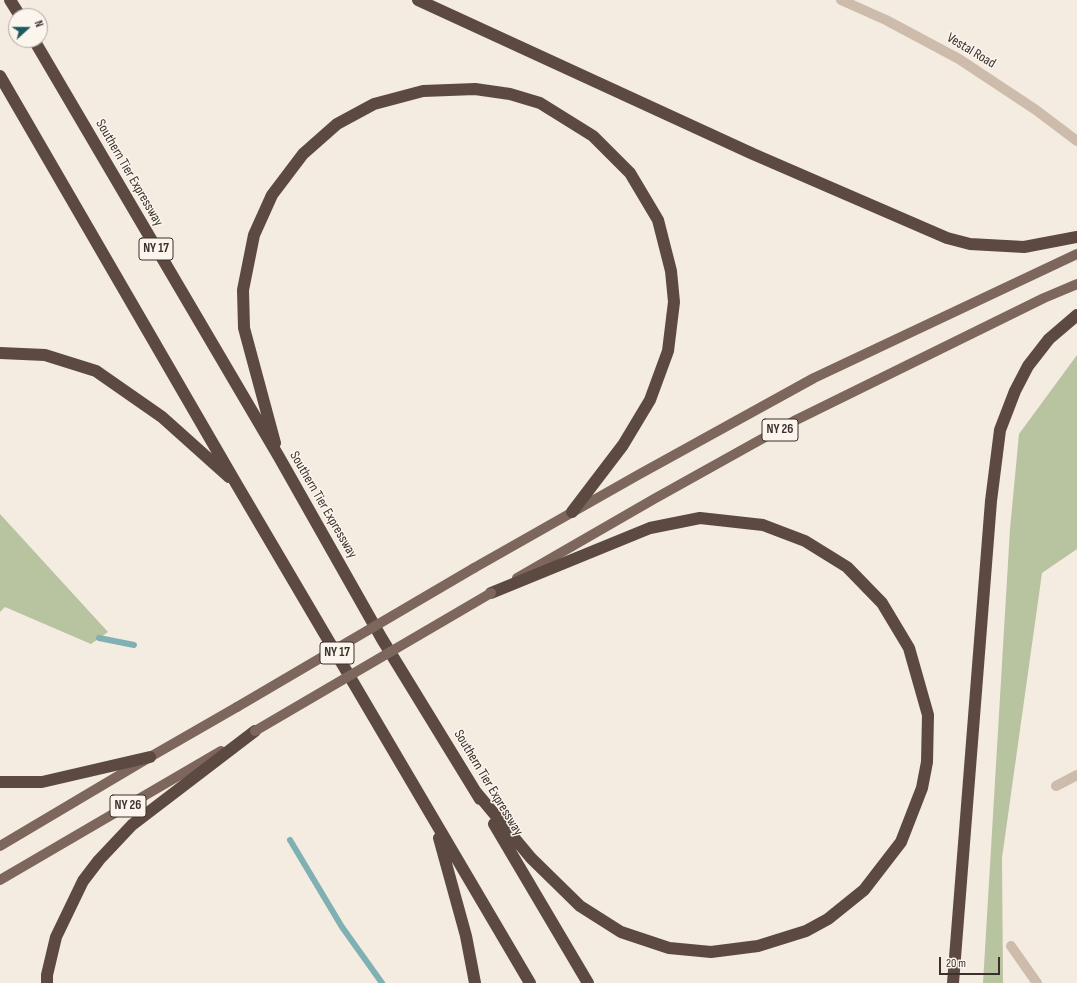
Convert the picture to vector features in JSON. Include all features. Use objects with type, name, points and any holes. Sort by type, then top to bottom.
[{"type":"highway","points":[[418,0],[753,154],[947,238],[970,244],[1024,247],[1077,237]]},
{"type":"highway","name":"Southern Tier Expressway","points":[[39,48],[279,457],[382,639],[476,792],[588,983]]},
{"type":"highway","name":"NY 17","points":[[0,76],[237,485],[530,983]]},
{"type":"highway","points":[[279,457],[244,328],[244,290],[254,235],[272,195],[303,154],[337,124],[374,104],[423,91],[475,89],[510,94],[540,103],[593,136],[630,173],[658,220],[671,271],[674,302],[668,351],[650,400],[623,445],[572,512]]},
{"type":"highway","points":[[953,983],[991,508],[1000,430],[1015,391],[1028,366],[1049,339],[1077,315]]},
{"type":"highway","points":[[0,353],[44,355],[96,372],[162,417],[237,485]]},
{"type":"highway","points":[[476,792],[531,858],[580,906],[621,932],[669,948],[711,952],[758,946],[806,931],[828,919],[864,890],[901,842],[922,788],[927,762],[928,715],[909,648],[882,603],[847,567],[805,541],[763,525],[700,518],[650,528],[491,592]]},
{"type":"highway","points":[[47,983],[47,975],[56,938],[83,881],[99,860],[132,825],[255,731]]},
{"type":"highway","points":[[0,782],[42,782],[150,757]]},
{"type":"highway","points":[[435,821],[466,936],[475,983]]},
{"type":"main road","name":"NY 26","points":[[0,846],[474,568],[814,378],[1077,254]]},
{"type":"main road","name":"NY 26","points":[[0,880],[491,592],[794,421],[1044,298],[1077,284]]},
{"type":"street","name":"Vestal Road","points":[[841,0],[886,20],[959,59],[1018,97],[1077,141]]},
{"type":"street","points":[[1056,786],[1077,775]]},
{"type":"street","points":[[1010,946],[1037,983]]},
{"type":"green space","points":[[1077,355],[1077,549],[1042,573],[1002,858],[1003,983],[983,983],[1010,529],[1019,434]]},
{"type":"green space","points":[[0,514],[108,632],[91,644],[5,607],[0,612]]},
{"type":"waterway","points":[[99,638],[134,645]]},
{"type":"waterway","points":[[290,840],[342,927],[382,983]]}]
